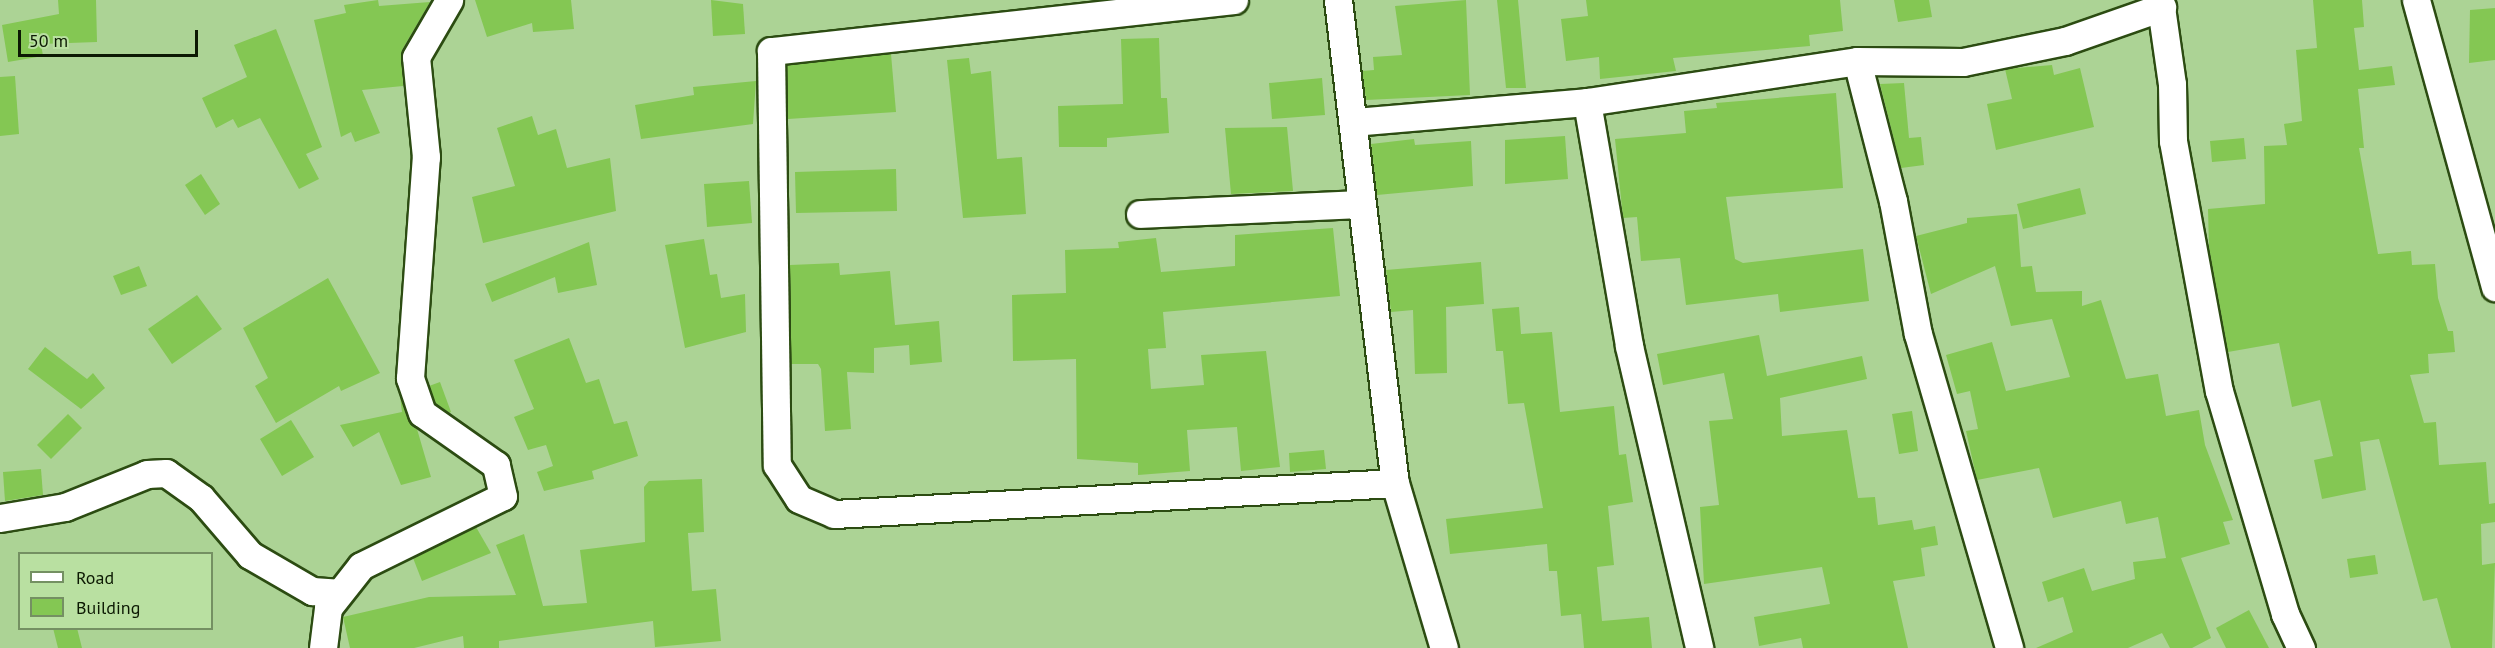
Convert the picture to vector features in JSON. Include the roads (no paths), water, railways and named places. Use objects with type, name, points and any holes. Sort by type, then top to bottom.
[{"type":"street","points":[[323,648],[325,600],[380,554],[503,496],[496,465],[422,413],[410,378],[426,157],[416,57],[449,0]]},
{"type":"street","points":[[1234,0],[771,51],[777,465],[799,500],[834,514],[1395,483]]},
{"type":"street","points":[[1338,0],[1354,122],[1358,204],[1395,483],[1444,648]]},
{"type":"street","points":[[2416,0],[2495,287]]},
{"type":"street","points":[[1354,122],[1587,102],[1857,61],[1963,62],[2065,41],[2161,3],[2178,176],[2219,391],[2285,614],[2301,648]]},
{"type":"street","points":[[1857,61],[1893,201],[1917,334],[2009,648]]},
{"type":"street","points":[[1587,102],[1629,346],[1699,648]]},
{"type":"street","points":[[1140,214],[1358,204]]},
{"type":"street","points":[[0,518],[65,507],[147,474],[166,473],[201,498],[250,555],[325,600]]}]
